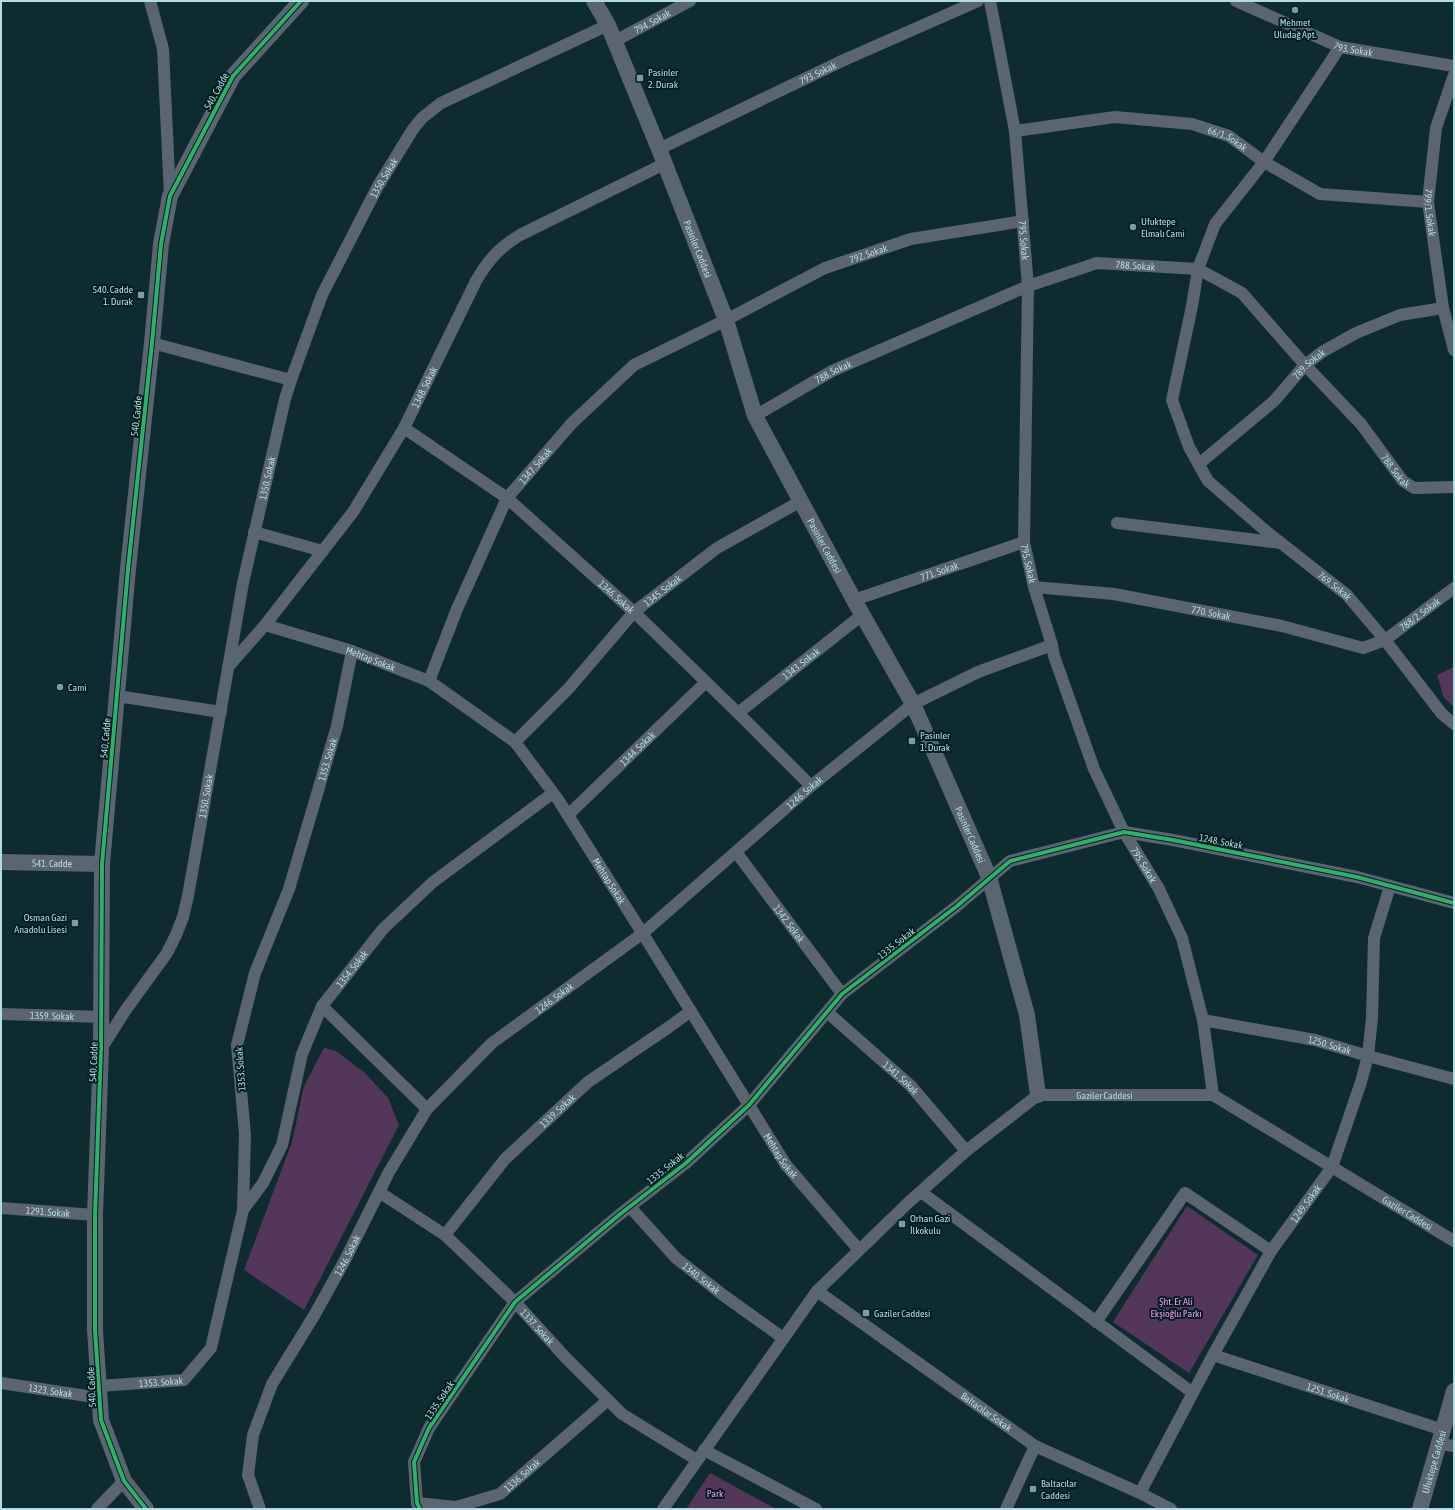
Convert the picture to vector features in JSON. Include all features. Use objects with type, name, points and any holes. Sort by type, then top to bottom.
[{"type":"street","points":[[150,1],[163,49],[170,196]]},
{"type":"street","name":"540. Cadde","points":[[146,1509],[124,1481],[101,1420],[96,1330],[95,1215],[102,1017],[102,864],[128,569],[161,244],[170,196],[233,76],[301,1]]},
{"type":"street","name":"Pasinler Caddesi","points":[[594,1],[608,25],[615,41],[726,320],[755,416],[854,600],[913,704],[989,877],[1027,1015],[1038,1095]]},
{"type":"street","name":"794. Sokak","points":[[615,41],[690,1]]},
{"type":"street","name":"793. Sokak","points":[[661,156],[844,60],[978,1]]},
{"type":"street","name":"795. Sokak","points":[[990,1],[1015,131],[1028,286],[1024,542],[1034,587],[1054,656],[1094,769],[1124,832],[1159,889],[1182,938],[1203,1020],[1213,1095]]},
{"type":"street","name":"793. Sokak","points":[[1236,1],[1340,47],[1454,66]]},
{"type":"street","name":"1350. Sokak","points":[[101,1050],[125,1011],[167,953],[180,923],[188,896],[221,712],[242,583],[285,399],[322,295],[378,186],[413,129],[422,118],[441,103],[608,25]]},
{"type":"street","name":"769. Sokak","points":[[1340,47],[1264,162],[1215,224],[1198,268],[1192,306],[1172,400],[1189,447],[1208,481],[1347,595],[1385,640],[1442,714],[1454,724]]},
{"type":"street","name":"799/1. Sokak","points":[[1454,75],[1436,128],[1428,202],[1443,308],[1454,350]]},
{"type":"street","name":"66/1. Sokak","points":[[1015,131],[1115,117],[1192,124],[1229,136],[1264,162],[1320,194],[1428,202]]},
{"type":"street","name":"1348. Sokak","points":[[227,668],[265,625],[353,512],[404,428],[476,281],[486,264],[497,251],[520,235],[661,156]]},
{"type":"street","name":"792. Sokak","points":[[726,320],[825,268],[911,239],[1023,221]]},
{"type":"street","name":"788. Sokak","points":[[755,416],[832,371],[1028,286],[1097,263],[1198,268],[1242,293],[1305,365],[1361,424],[1403,481],[1414,488],[1454,487]]},
{"type":"street","name":"789. Sokak","points":[[1199,464],[1274,402],[1305,365],[1322,352],[1356,333],[1400,316],[1443,308]]},
{"type":"street","name":"1347. Sokak","points":[[429,682],[457,609],[507,498],[572,424],[634,365],[726,320]]},
{"type":"street","points":[[152,343],[291,380]]},
{"type":"street","name":"1346. Sokak","points":[[404,428],[507,498],[634,612],[812,786]]},
{"type":"street","name":"1345. Sokak","points":[[515,742],[569,688],[634,612],[717,548],[801,501]]},
{"type":"street","points":[[1117,523],[1281,542]]},
{"type":"street","points":[[254,532],[324,551]]},
{"type":"street","name":"771. Sokak","points":[[854,600],[1024,542]]},
{"type":"street","name":"770. Sokak","points":[[1034,587],[1122,596],[1282,626],[1363,648],[1385,640]]},
{"type":"street","name":"788/2. Sokak","points":[[1385,640],[1454,588]]},
{"type":"street","name":"1343. Sokak","points":[[738,713],[862,614]]},
{"type":"street","name":"Mehtap Sokak","points":[[265,625],[352,651],[429,682],[515,742],[568,815],[643,933],[786,1165],[859,1250]]},
{"type":"street","name":"1246. Sokak","points":[[260,1509],[248,1475],[253,1435],[272,1384],[315,1314],[345,1260],[379,1192],[427,1109],[492,1043],[643,933],[812,786],[913,704],[978,672],[1052,645]]},
{"type":"street","name":"1353. Sokak","points":[[99,1392],[184,1380],[211,1348],[243,1210],[245,1135],[237,1045],[255,973],[289,889],[336,726],[352,651]]},
{"type":"street","name":"1344. Sokak","points":[[568,815],[706,682]]},
{"type":"street","points":[[117,696],[221,712]]},
{"type":"street","name":"1354. Sokak","points":[[243,1210],[264,1183],[282,1145],[302,1054],[322,1006],[383,929],[433,882],[553,793]]},
{"type":"street","name":"1248. Sokak","points":[[989,877],[1010,861],[1124,832],[1173,840],[1357,877],[1454,903]]},
{"type":"street","name":"1342. Sokak","points":[[736,852],[842,994]]},
{"type":"street","name":"541. Cadde","points":[[1,862],[102,864]]},
{"type":"street","name":"1335. Sokak","points":[[418,1506],[414,1462],[430,1428],[515,1302],[686,1163],[749,1105],[842,994],[957,906],[989,877]]},
{"type":"street","name":"1249. Sokak","points":[[1140,1493],[1213,1355],[1271,1251],[1332,1167],[1361,1082],[1368,1056],[1372,1018],[1374,938],[1390,886]]},
{"type":"street","points":[[322,1006],[427,1109]]},
{"type":"street","name":"1339. Sokak","points":[[445,1235],[505,1159],[588,1082],[691,1011]]},
{"type":"street","name":"1341. Sokak","points":[[827,1012],[911,1086],[966,1151]]},
{"type":"street","name":"1359. Sokak","points":[[1,1014],[102,1017]]},
{"type":"street","name":"1250. Sokak","points":[[1203,1020],[1315,1040],[1454,1079]]},
{"type":"street","points":[[663,1509],[817,1291],[909,1202],[966,1151],[1038,1095]]},
{"type":"street","name":"Gaziler Caddesi","points":[[1038,1095],[1213,1095],[1454,1241]]},
{"type":"street","name":"1337. Sokak","points":[[379,1192],[445,1235],[515,1302],[566,1358],[622,1414],[700,1455],[816,1509]]},
{"type":"street","points":[[921,1192],[1193,1393]]},
{"type":"street","points":[[1096,1322],[1185,1193],[1271,1251]]},
{"type":"street","name":"1340. Sokak","points":[[630,1207],[676,1258],[723,1295],[783,1338]]},
{"type":"street","name":"1291. Sokak","points":[[1,1208],[95,1215]]},
{"type":"street","name":"Baltacılar Sokak","points":[[817,1291],[1035,1446],[1140,1493],[1171,1509]]},
{"type":"street","name":"1251. Sokak","points":[[1213,1355],[1445,1440]]},
{"type":"street","name":"1323. Sokak","points":[[1,1383],[99,1392]]},
{"type":"street","name":"Ufuktepe Caddesi","points":[[1420,1509],[1445,1440],[1454,1391]]},
{"type":"street","name":"1336. Sokak","points":[[418,1506],[456,1507],[500,1494],[608,1400]]},
{"type":"street","points":[[1006,1509],[1035,1446]]},
{"type":"street","points":[[97,1509],[124,1481]]},
{"type":"green space","points":[[1454,667],[1454,707],[1444,698],[1437,675]]},
{"type":"green space","points":[[324,1048],[336,1051],[365,1073],[388,1098],[399,1125],[304,1310],[244,1270],[292,1142],[304,1086]]},
{"type":"green space","name":"Şht. Er Ali Ekşioğlu Parkı","points":[[1187,1206],[1258,1255],[1189,1373],[1113,1322]]},
{"type":"green space","name":"Park","points":[[710,1473],[776,1509],[686,1509]]},
{"type":"cycle path","points":[[146,1509],[124,1481],[101,1420],[95,1330],[95,1215],[101,1049],[102,864],[128,569],[161,244],[170,196],[233,76],[301,1]]},
{"type":"cycle path","points":[[420,1509],[417,1503],[414,1462],[429,1428],[515,1302],[619,1215],[686,1163],[749,1105],[842,994],[957,906],[1010,861],[1124,832],[1173,840],[1357,877],[1454,903]]},
{"type":"place","name":"Mehmet Uludağ Apt.","points":[[1295,10]]},
{"type":"place","name":"Pasinler 2. Durak","points":[[640,78]]},
{"type":"place","name":"Ufuktepe Elmalı Cami","points":[[1133,227]]},
{"type":"place","name":"540. Cadde 1. Durak","points":[[141,295]]},
{"type":"place","name":"Cami","points":[[60,687]]},
{"type":"place","name":"Pasinler 1. Durak","points":[[912,741]]},
{"type":"place","name":"Osman Gazi Anadolu Lisesi","points":[[75,923]]},
{"type":"place","name":"Orhan Gazi İlkokulu","points":[[902,1224]]},
{"type":"place","name":"Gaziler Caddesi","points":[[866,1313]]},
{"type":"place","name":"Baltacılar Caddesi","points":[[1033,1489]]}]
